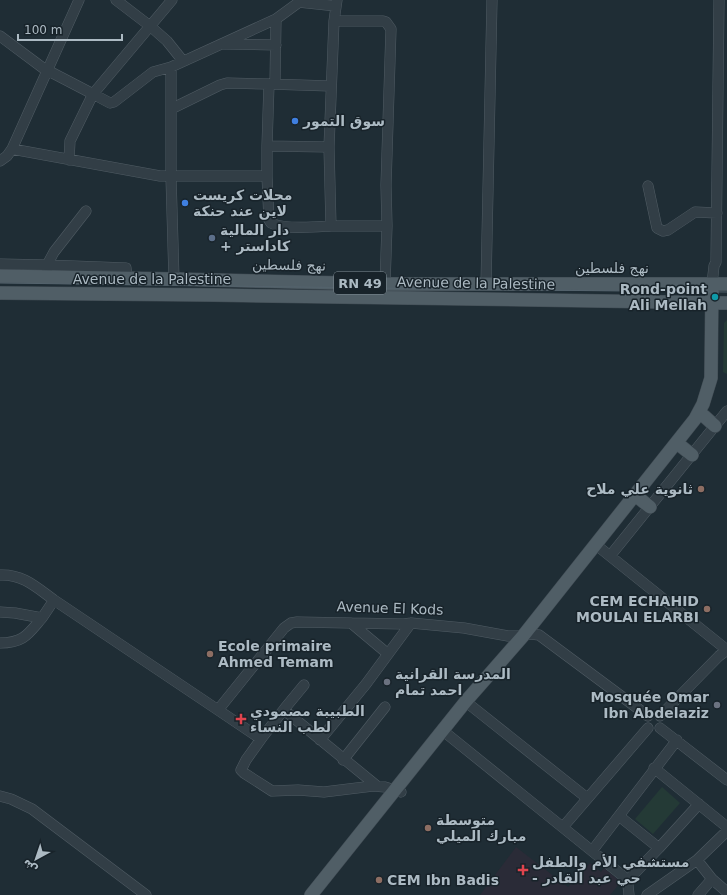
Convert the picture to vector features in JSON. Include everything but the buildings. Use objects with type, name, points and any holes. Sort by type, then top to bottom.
[{"type":"main road","name":"نهج فلسطين","points":[[0,276],[47,271],[127,278],[386,284],[720,284]]},
{"type":"main road","points":[[320,895],[466,701],[605,552],[687,451],[712,398],[717,379],[720,284]]},
{"type":"main road","name":"Avenue de la Palestine","points":[[0,293],[221,295],[720,304]]},
{"type":"main road","points":[[444,732],[470,705],[527,635],[688,430],[699,412],[709,387],[720,304]]},
{"type":"main road","points":[[704,416],[715,426]]},
{"type":"main road","points":[[311,895],[398,791]]},
{"type":"street","points":[[0,161],[7,156],[12,149],[79,0]]},
{"type":"street","points":[[116,0],[167,41],[183,61]]},
{"type":"street","points":[[69,160],[70,141],[93,94],[172,0]]},
{"type":"street","points":[[486,285],[492,0]]},
{"type":"street","points":[[719,0],[723,80],[716,262],[719,267],[720,284]]},
{"type":"street","points":[[0,36],[43,68],[110,103],[114,102],[153,72],[171,67],[276,19],[300,1],[337,3],[334,21],[330,86],[329,147],[331,226]]},
{"type":"street","points":[[276,19],[276,45],[267,146],[269,220],[275,225],[296,227],[387,226]]},
{"type":"street","points":[[334,21],[383,21],[386,22],[391,29],[386,186],[386,284]]},
{"type":"street","points":[[220,44],[276,45]]},
{"type":"street","points":[[171,67],[171,177],[174,278]]},
{"type":"street","points":[[171,109],[227,83],[330,86]]},
{"type":"street","points":[[267,146],[329,147]]},
{"type":"street","points":[[12,149],[160,176],[267,176]]},
{"type":"street","points":[[648,186],[657,228],[663,231],[668,230],[695,212],[717,213]]},
{"type":"street","points":[[0,264],[47,271],[54,252],[86,211]]},
{"type":"street","points":[[687,451],[715,426],[727,411]]},
{"type":"street","points":[[605,552],[725,655],[660,716]]},
{"type":"street","points":[[0,575],[20,577],[31,583],[261,739]]},
{"type":"street","points":[[0,643],[17,642],[28,634],[42,618],[54,600]]},
{"type":"street","points":[[0,612],[42,618]]},
{"type":"street","name":"Avenue El Kods","points":[[218,710],[260,657],[288,625],[297,622],[411,623],[464,628],[508,636],[527,635]]},
{"type":"street","points":[[351,623],[388,654]]},
{"type":"street","points":[[320,740],[366,684],[411,623]]},
{"type":"street","points":[[527,635],[536,634],[542,637],[648,716]]},
{"type":"street","points":[[304,686],[261,739],[246,760],[241,770],[242,772],[268,790],[324,792],[377,786],[398,791]]},
{"type":"street","points":[[470,705],[587,798]]},
{"type":"street","points":[[343,760],[385,707]]},
{"type":"street","points":[[284,710],[343,760],[377,786]]},
{"type":"street","points":[[648,728],[646,719],[652,713],[656,713],[662,719],[660,728]]},
{"type":"street","points":[[563,827],[648,728]]},
{"type":"street","points":[[648,728],[652,730],[660,728]]},
{"type":"street","points":[[660,728],[727,780]]},
{"type":"street","points":[[444,732],[592,850],[627,880],[630,895]]},
{"type":"street","points":[[592,850],[676,740]]},
{"type":"street","points":[[654,768],[727,827]]},
{"type":"street","points":[[0,796],[11,799],[32,809],[146,895]]},
{"type":"street","points":[[627,880],[659,848],[698,804]]},
{"type":"street","points":[[618,816],[659,848]]},
{"type":"street","points":[[647,895],[697,860],[727,831]]},
{"type":"street","points":[[697,860],[712,879],[727,892]]},
{"type":"street","points":[[698,895],[712,879]]},
{"type":"shaded area","name":"مستشفي الأم والطفل - حي عبد القادر","points":[[516,847],[568,887],[590,863],[601,872],[604,868],[621,882],[610,895],[480,895]]},
{"type":"green space","points":[[727,320],[727,374],[723,372],[724,323]]},
{"type":"green space","points":[[662,787],[680,803],[653,834],[635,819]]},
{"type":"tram line","points":[[0,283],[727,292]]},
{"type":"place","name":"سوق التمور","points":[[295,121]]},
{"type":"place","name":"محلات كريست لاين عند حنكة","points":[[185,203]]},
{"type":"place","name":"دار المالية + كاداستر","points":[[212,238]]},
{"type":"place","name":"Rond-point Ali Mellah","points":[[715,297]]},
{"type":"place","name":"ثانوية علي ملاح","points":[[701,489]]},
{"type":"place","name":"CEM ECHAHID MOULAI ELARBI","points":[[707,609]]},
{"type":"place","name":"Ecole primaire Ahmed Temam","points":[[210,654]]},
{"type":"place","name":"المدرسة القرانية احمد تمام","points":[[387,682]]},
{"type":"place","name":"Mosquée Omar Ibn Abdelaziz","points":[[717,705]]},
{"type":"place","name":"الطبيبة مصمودي لطب النساء","points":[[241,719]]},
{"type":"place","name":"متوسطة مبارك الميلي","points":[[428,828]]},
{"type":"place","name":"مستشفي الأم والطفل - حي عبد القادر","points":[[523,870]]},
{"type":"place","name":"CEM Ibn Badis","points":[[379,880]]}]
